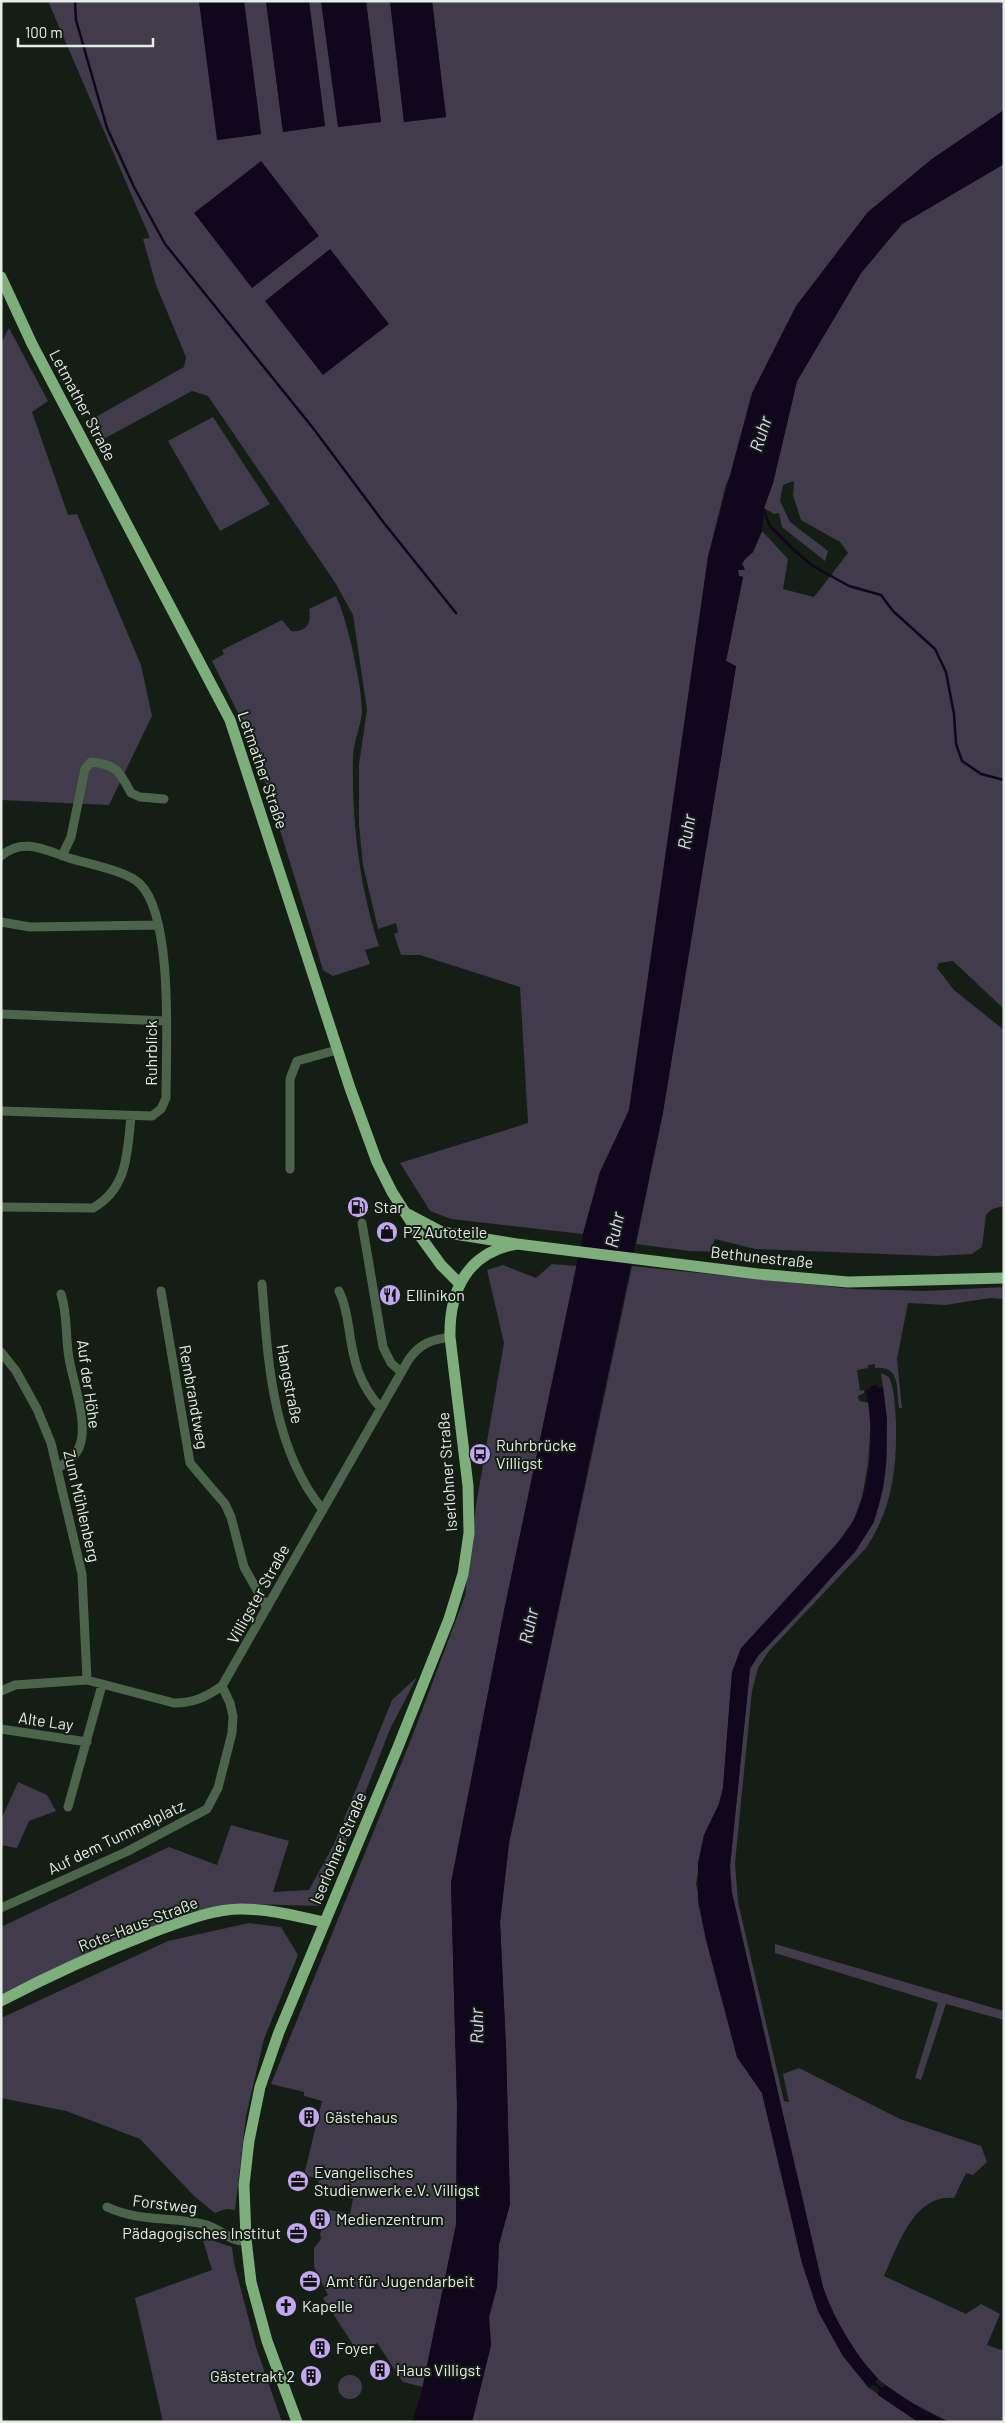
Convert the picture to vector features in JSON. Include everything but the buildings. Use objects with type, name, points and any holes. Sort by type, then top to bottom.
[{"type":"main road","name":"Letmather Straße","points":[[1,277],[32,344],[230,720],[361,1123],[377,1162],[392,1192],[430,1251],[460,1284]]},
{"type":"main road","name":"Bethunestraße","points":[[406,1214],[442,1232],[517,1244],[670,1263],[848,1282],[1004,1278]]},
{"type":"main road","name":"Bethunestraße","points":[[460,1284],[479,1260],[489,1252],[517,1244]]},
{"type":"main road","name":"Iserlohner Straße","points":[[297,2422],[267,2341],[251,2282],[246,2241],[245,2176],[249,2141],[260,2087],[279,2032],[380,1792],[449,1619],[466,1562],[469,1534],[466,1463],[450,1337],[451,1306],[460,1284]]},
{"type":"main road","name":"Rote-Haus-Straße","points":[[1,2001],[111,1948],[175,1924],[212,1913],[240,1909],[277,1911],[324,1922]]},
{"type":"street","points":[[1,856],[13,847],[28,845],[62,856],[72,837],[85,769],[91,762],[112,766],[121,774],[130,793],[140,797],[164,799]]},
{"type":"street","name":"Ruhrblick","points":[[1,1111],[130,1117],[152,1116],[161,1109],[166,1098],[166,968],[158,925],[147,894],[132,878],[62,856]]},
{"type":"street","points":[[1,922],[30,927],[158,925]]},
{"type":"street","points":[[1,1014],[166,1021]]},
{"type":"street","points":[[290,1169],[290,1079],[292,1070],[298,1061],[337,1050]]},
{"type":"street","points":[[1,1207],[93,1208],[104,1201],[122,1177],[127,1160],[130,1117]]},
{"type":"street","points":[[362,1224],[383,1347],[391,1362],[401,1372]]},
{"type":"street","name":"Hangstraße","points":[[262,1284],[267,1349],[276,1406],[299,1476],[323,1510]]},
{"type":"street","name":"Rembrandtweg","points":[[161,1291],[190,1463],[225,1504],[231,1517],[244,1566],[267,1608]]},
{"type":"street","points":[[338,1291],[345,1302],[356,1370],[364,1386],[381,1408]]},
{"type":"street","name":"Auf der Höhe","points":[[57,1469],[73,1457],[80,1445],[83,1429],[68,1356],[66,1309],[61,1294]]},
{"type":"street","name":"Villigster Straße","points":[[222,1686],[401,1372],[421,1346],[432,1340],[450,1337]]},
{"type":"street","name":"Zum Mühlenberg","points":[[1,1352],[16,1371],[37,1410],[51,1444],[82,1574],[87,1680]]},
{"type":"street","points":[[1,1691],[15,1685],[87,1680],[174,1703],[184,1703],[208,1696],[222,1686]]},
{"type":"street","name":"Alte Lay","points":[[68,1807],[102,1685]]},
{"type":"street","name":"Auf dem Tummelplatz","points":[[1,1908],[126,1852],[207,1809],[218,1788],[232,1732],[233,1716],[230,1702],[222,1686]]},
{"type":"street","name":"Alte Lay","points":[[1,1729],[87,1742]]},
{"type":"street","name":"Forstweg","points":[[107,2207],[136,2218],[194,2222],[215,2228],[235,2240],[246,2241]]},
{"type":"shaded area","points":[[48,1],[199,1],[218,140],[261,134],[244,1],[266,1],[283,132],[325,126],[309,1],[321,1],[339,127],[381,121],[366,1],[390,1],[404,122],[446,117],[432,1],[1004,1],[1004,110],[932,159],[867,213],[726,484],[708,557],[629,1111],[600,1172],[583,1234],[451,1219],[430,1211],[400,1163],[528,1123],[520,987],[420,955],[401,955],[394,934],[398,932],[396,923],[378,929],[363,865],[359,825],[359,764],[367,710],[353,615],[336,584],[208,396],[192,391],[100,441],[87,422],[184,367],[186,357],[156,285],[143,239],[150,238]]},
{"type":"shaded area","points":[[1004,164],[1004,1009],[953,961],[939,963],[937,968],[954,990],[1004,1030],[1004,1206],[992,1209],[986,1215],[982,1247],[972,1254],[936,1256],[755,1249],[715,1239],[713,1244],[723,1252],[690,1251],[636,1244],[663,1112],[736,666],[726,661],[743,577],[739,576],[738,570],[744,567],[742,564],[753,552],[762,531],[788,559],[783,589],[814,597],[848,553],[840,542],[801,520],[793,495],[794,481],[783,485],[780,501],[790,522],[828,551],[825,561],[782,527],[779,513],[774,514],[764,508],[773,483],[797,381],[861,273],[902,224]]},
{"type":"shaded area","points":[[9,328],[48,401],[32,412],[68,515],[77,514],[141,665],[152,716],[109,805],[1,800],[1,344]]},
{"type":"shaded area","points":[[213,417],[270,504],[220,531],[168,441]]},
{"type":"shaded area","points":[[336,596],[349,635],[357,669],[361,700],[362,711],[353,753],[354,806],[358,853],[366,900],[379,946],[365,950],[370,964],[333,976],[323,970],[264,778],[238,713],[212,661],[224,654],[222,650],[282,620],[291,631],[305,628],[310,618],[309,609]]},
{"type":"shaded area","points":[[552,1264],[577,1266],[504,1611],[451,1883],[457,2105],[456,2225],[423,2387],[403,2382],[377,2343],[359,2354],[323,2298],[328,2295],[314,2267],[314,2248],[321,2239],[320,2234],[330,2210],[350,2214],[353,2199],[317,2191],[319,2179],[304,2175],[322,2101],[304,2096],[304,2092],[271,2084],[412,1737],[465,1596],[476,1505],[504,1343],[487,1270],[503,1265],[536,1278]]},
{"type":"shaded area","points":[[632,1266],[853,1289],[926,1291],[1004,1287],[1004,1299],[990,1298],[946,1305],[908,1303],[897,1359],[902,1408],[899,1408],[896,1380],[889,1371],[883,1368],[875,1368],[875,1364],[868,1365],[868,1368],[857,1370],[860,1391],[864,1390],[864,1393],[858,1396],[859,1401],[869,1403],[871,1419],[868,1464],[862,1497],[854,1520],[838,1542],[742,1648],[732,1673],[723,1788],[719,1804],[704,1835],[696,1884],[737,2057],[762,2093],[802,2263],[818,2311],[843,2356],[869,2388],[918,2422],[472,2422],[491,2345],[489,2317],[497,2287],[499,2244],[510,2204],[506,2047],[500,1922],[509,1843]]},
{"type":"shaded area","points":[[881,1373],[889,1377],[891,1382],[896,1423],[894,1472],[882,1518],[866,1548],[769,1651],[758,1668],[752,1691],[735,1863],[738,1902],[784,2101],[789,2102],[783,2074],[799,2068],[900,2119],[981,2146],[987,2162],[973,2175],[966,2173],[954,2198],[940,2199],[928,2204],[918,2213],[901,2238],[884,2276],[966,2314],[981,2304],[1000,2314],[987,2345],[1004,2351],[1004,2422],[949,2422],[903,2398],[878,2379],[860,2359],[832,2312],[823,2288],[801,2196],[730,1884],[730,1866],[750,1669],[758,1656],[808,1604],[844,1562],[874,1520],[884,1484],[887,1447]]},
{"type":"shaded area","points":[[417,1677],[390,1729],[321,1906],[239,1904],[189,1912],[79,1958],[1,1995],[1,1927],[169,1847],[217,1865],[231,1825],[289,1841],[273,1892],[309,1890],[334,1844],[392,1700]]},
{"type":"shaded area","points":[[18,1782],[47,1795],[56,1811],[29,1821],[17,1848],[1,1845],[1,1820]]},
{"type":"shaded area","points":[[249,1923],[281,1927],[298,1955],[264,2039],[246,2116],[235,2210],[226,2209],[215,2213],[194,2196],[140,2139],[66,2111],[1,2098],[1,2018],[168,1941]]},
{"type":"shaded area","points":[[775,1944],[1004,2011],[1004,2020],[946,2004],[921,2080],[915,2078],[938,2003],[775,1953]]},
{"type":"shaded area","points":[[202,2237],[232,2247],[234,2263],[256,2347],[282,2422],[163,2422],[135,2298],[212,2270]]},
{"type":"shaded area","points":[[350,2375],[358,2379],[362,2387],[358,2395],[350,2399],[342,2395],[338,2387],[342,2379]]},
{"type":"water","points":[[199,1],[244,1],[261,134],[217,140]]},
{"type":"water","points":[[266,1],[309,1],[325,126],[283,132]]},
{"type":"water","points":[[321,1],[366,1],[381,122],[338,127]]},
{"type":"water","points":[[390,1],[432,1],[446,117],[404,122]]},
{"type":"water","name":"Ruhr","points":[[1004,110],[1004,164],[902,224],[861,273],[797,381],[773,483],[764,508],[762,531],[753,552],[742,564],[745,570],[738,570],[739,576],[743,577],[726,661],[736,666],[663,1112],[509,1843],[500,1922],[506,2047],[510,2204],[499,2244],[497,2287],[489,2317],[491,2345],[472,2422],[412,2422],[421,2394],[456,2225],[457,2105],[451,1883],[504,1611],[583,1234],[600,1172],[629,1110],[708,557],[752,393],[796,306],[867,213],[932,159]]},
{"type":"water","points":[[261,161],[319,236],[252,288],[194,213]]},
{"type":"water","points":[[330,249],[389,324],[323,375],[265,301]]},
{"type":"water","points":[[877,1385],[878,1388],[883,1387],[887,1419],[883,1488],[874,1522],[855,1552],[758,1656],[750,1668],[730,1866],[732,1893],[823,2287],[846,2336],[878,2379],[869,2388],[843,2356],[818,2311],[802,2263],[762,2093],[737,2057],[706,1940],[698,1901],[698,1863],[704,1835],[719,1804],[723,1788],[732,1672],[741,1648],[834,1548],[853,1521],[865,1490],[870,1457],[870,1422],[866,1390],[870,1389],[870,1386]]},
{"type":"water","points":[[885,2385],[923,2410],[949,2422],[918,2422],[878,2395],[879,2390]]},
{"type":"waterway","points":[[75,1],[76,20],[107,128],[134,187],[165,244],[313,428],[384,523],[456,613]]},
{"type":"waterway","points":[[762,507],[770,526],[813,566],[849,586],[881,595],[893,611],[935,649],[946,672],[954,714],[956,744],[962,761],[981,774],[1004,780]]},
{"type":"waterway","points":[[873,2382],[882,2390]]},
{"type":"place","name":"Star","points":[[358,1207]]},
{"type":"place","name":"PZ Autoteile","points":[[387,1232]]},
{"type":"place","name":"Ellinikon","points":[[390,1295]]},
{"type":"place","name":"Ruhrbrücke Villigst","points":[[480,1454]]},
{"type":"place","name":"Gästehaus","points":[[309,2117]]},
{"type":"place","name":"Evangelisches Studienwerk e.V. Villigst","points":[[298,2181]]},
{"type":"place","name":"Medienzentrum","points":[[320,2219]]},
{"type":"place","name":"Pädagogisches Institut","points":[[297,2233]]},
{"type":"place","name":"Amt für Jugendarbeit","points":[[310,2281]]},
{"type":"place","name":"Kapelle","points":[[286,2306]]},
{"type":"place","name":"Foyer","points":[[320,2348]]},
{"type":"place","name":"Haus Villigst","points":[[380,2370]]},
{"type":"place","name":"Gästetrakt 2","points":[[311,2376]]}]
